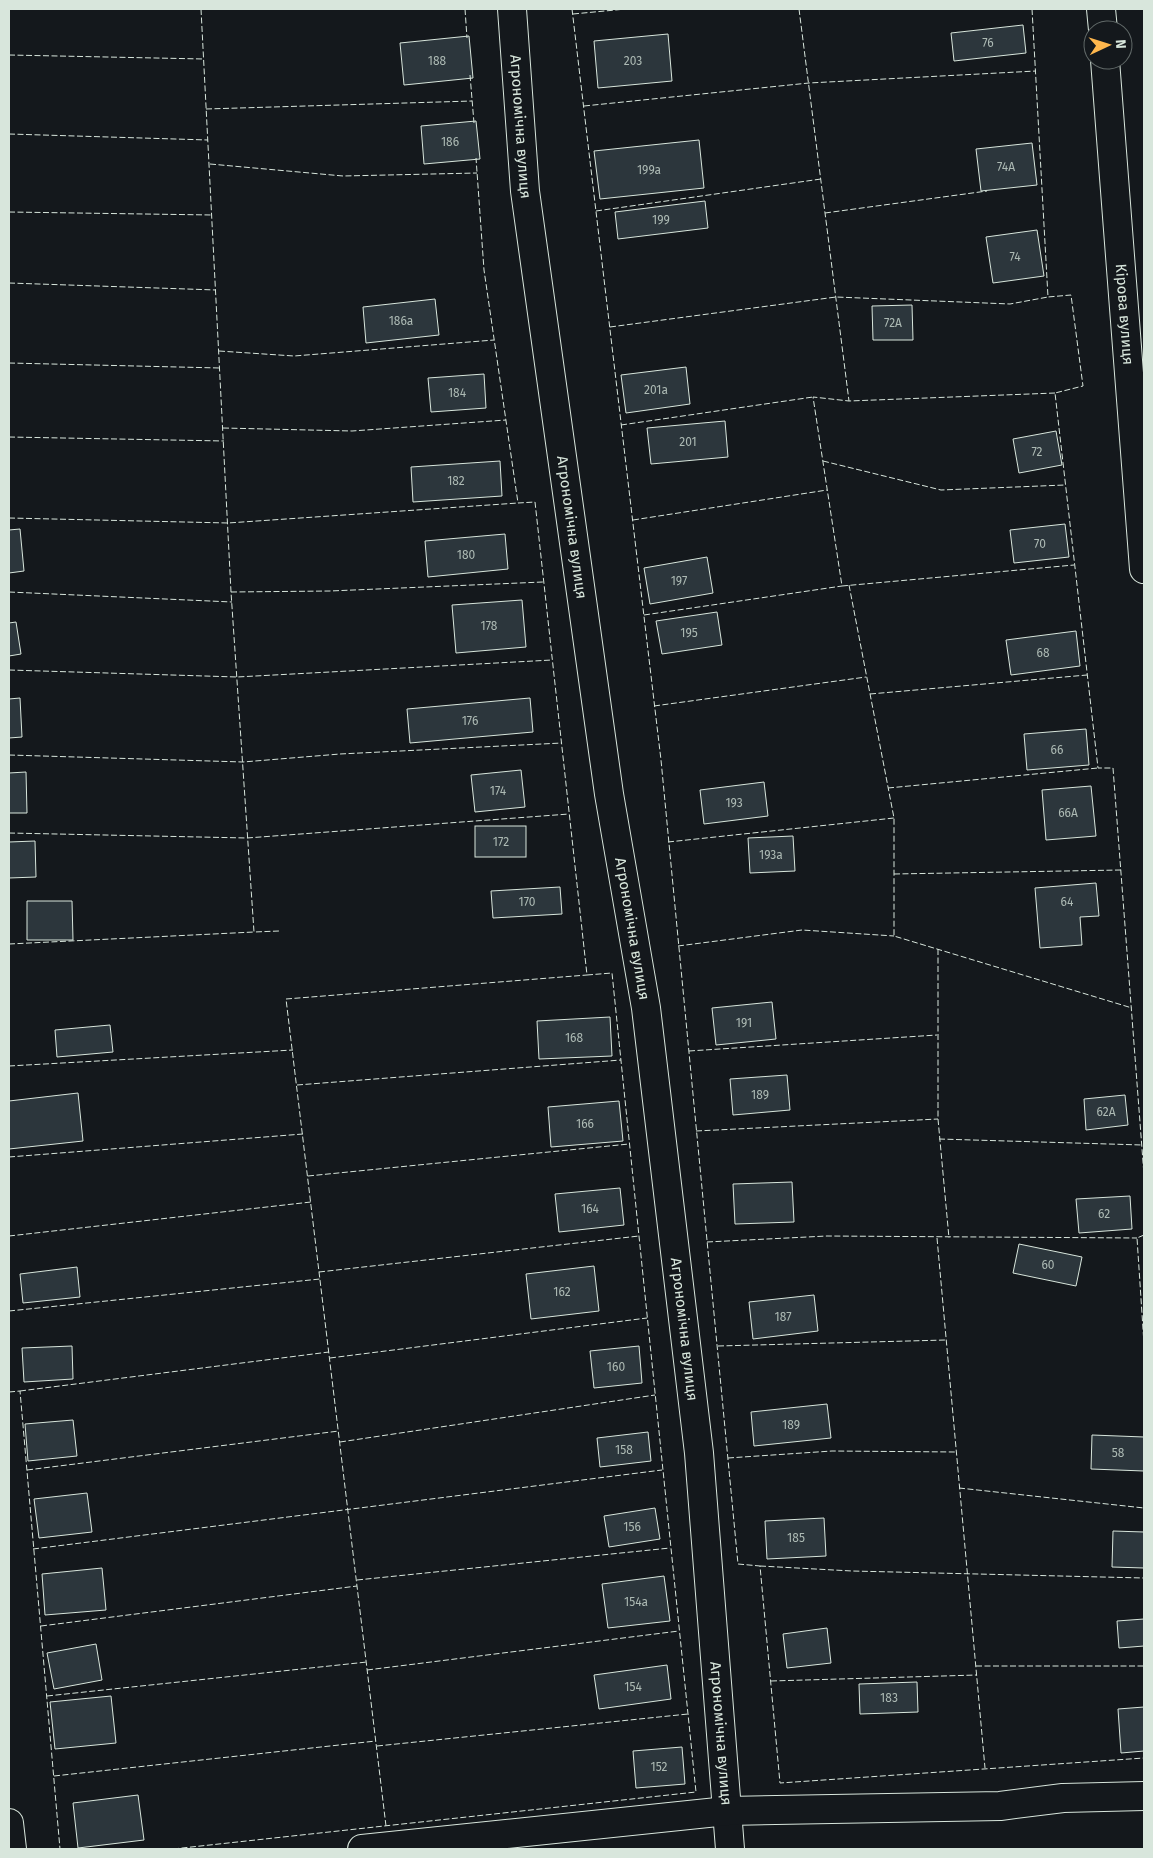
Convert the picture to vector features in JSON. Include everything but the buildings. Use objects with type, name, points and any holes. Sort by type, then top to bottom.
[{"type":"street","name":"Агрономічна вулиця","points":[[512,9],[525,191],[609,794],[646,1008],[699,1454],[730,1849]]},
{"type":"street","name":"Кірова вулиця","points":[[1106,70],[1144,569]]},
{"type":"street","points":[[362,1849],[727,1811],[1000,1806],[1062,1798],[1144,1796]]},
{"type":"street","points":[[9,1823],[12,1849]]},
{"type":"fence","points":[[201,9],[231,592],[254,932],[279,931]]},
{"type":"fence","points":[[465,9],[467,38]]},
{"type":"fence","points":[[572,9],[661,760],[738,1564],[760,1566],[780,1783],[1144,1758]]},
{"type":"fence","points":[[573,14],[626,9]]},
{"type":"fence","points":[[799,9],[849,401]]},
{"type":"fence","points":[[1032,9],[1048,297],[1071,295],[1083,386],[1055,393],[1098,768],[1113,768],[1144,1175]]},
{"type":"fence","points":[[9,55],[204,59]]},
{"type":"fence","points":[[584,106],[809,83],[1036,71]]},
{"type":"fence","points":[[470,75],[474,123]]},
{"type":"fence","points":[[206,109],[472,101]]},
{"type":"fence","points":[[9,134],[208,140]]},
{"type":"fence","points":[[173,1849],[696,1792],[612,973],[587,975],[535,502],[518,503],[484,270],[476,158]]},
{"type":"fence","points":[[210,164],[343,176],[477,173]]},
{"type":"fence","points":[[596,211],[821,179]]},
{"type":"fence","points":[[825,213],[987,191]]},
{"type":"fence","points":[[9,212],[212,215]]},
{"type":"fence","points":[[9,283],[216,290]]},
{"type":"fence","points":[[610,327],[836,297],[1010,304],[1048,297]]},
{"type":"fence","points":[[219,351],[294,356],[494,340]]},
{"type":"fence","points":[[9,363],[220,368]]},
{"type":"fence","points":[[1055,393],[849,401],[813,397],[842,586],[1074,565]]},
{"type":"fence","points":[[621,425],[813,397]]},
{"type":"fence","points":[[223,428],[352,431],[506,420]]},
{"type":"fence","points":[[9,437],[224,441]]},
{"type":"fence","points":[[823,461],[941,490],[1065,485]]},
{"type":"fence","points":[[633,520],[827,490]]},
{"type":"fence","points":[[9,518],[228,523],[518,503]]},
{"type":"fence","points":[[231,592],[330,591],[543,582]]},
{"type":"fence","points":[[849,585],[894,818],[894,936],[1132,1008]]},
{"type":"fence","points":[[644,615],[842,586]]},
{"type":"fence","points":[[9,592],[232,602]]},
{"type":"fence","points":[[9,670],[237,677],[552,660]]},
{"type":"fence","points":[[870,694],[1087,675]]},
{"type":"fence","points":[[654,706],[866,677]]},
{"type":"fence","points":[[9,755],[243,762],[340,754],[562,743]]},
{"type":"fence","points":[[888,788],[1098,768]]},
{"type":"fence","points":[[9,833],[247,838],[569,814]]},
{"type":"fence","points":[[668,842],[894,818]]},
{"type":"fence","points":[[894,874],[1121,870]]},
{"type":"fence","points":[[678,946],[802,930],[894,936]]},
{"type":"fence","points":[[9,944],[254,932]]},
{"type":"fence","points":[[938,949],[938,1119],[949,1238]]},
{"type":"fence","points":[[386,1826],[286,999],[587,975]]},
{"type":"fence","points":[[689,1051],[937,1035]]},
{"type":"fence","points":[[9,1066],[293,1050]]},
{"type":"fence","points":[[297,1085],[621,1060]]},
{"type":"fence","points":[[696,1131],[938,1119]]},
{"type":"fence","points":[[9,1157],[303,1134]]},
{"type":"fence","points":[[939,1139],[1142,1145]]},
{"type":"fence","points":[[308,1176],[629,1144]]},
{"type":"fence","points":[[9,1236],[311,1202]]},
{"type":"fence","points":[[1144,1235],[1137,1238],[1144,1344]]},
{"type":"fence","points":[[319,1272],[639,1236]]},
{"type":"fence","points":[[707,1242],[827,1236],[1137,1238]]},
{"type":"fence","points":[[937,1238],[985,1768]]},
{"type":"fence","points":[[9,1311],[320,1279]]},
{"type":"fence","points":[[330,1358],[647,1318]]},
{"type":"fence","points":[[718,1346],[946,1340]]},
{"type":"fence","points":[[20,1391],[329,1352]]},
{"type":"fence","points":[[9,1392],[20,1391],[60,1849]]},
{"type":"fence","points":[[340,1442],[655,1395]]},
{"type":"fence","points":[[27,1470],[339,1431]]},
{"type":"fence","points":[[728,1458],[832,1451],[956,1452]]},
{"type":"fence","points":[[33,1549],[662,1470]]},
{"type":"fence","points":[[959,1488],[1144,1508]]},
{"type":"fence","points":[[357,1580],[670,1548]]},
{"type":"fence","points":[[760,1566],[852,1571],[1144,1578]]},
{"type":"fence","points":[[41,1626],[357,1586]]},
{"type":"fence","points":[[367,1670],[679,1631]]},
{"type":"fence","points":[[47,1696],[367,1662]]},
{"type":"fence","points":[[976,1666],[1144,1666]]},
{"type":"fence","points":[[771,1681],[977,1675]]},
{"type":"fence","points":[[377,1746],[688,1714]]},
{"type":"fence","points":[[54,1776],[376,1741]]},
{"type":"fence","points":[[680,1849],[697,1849]]}]
